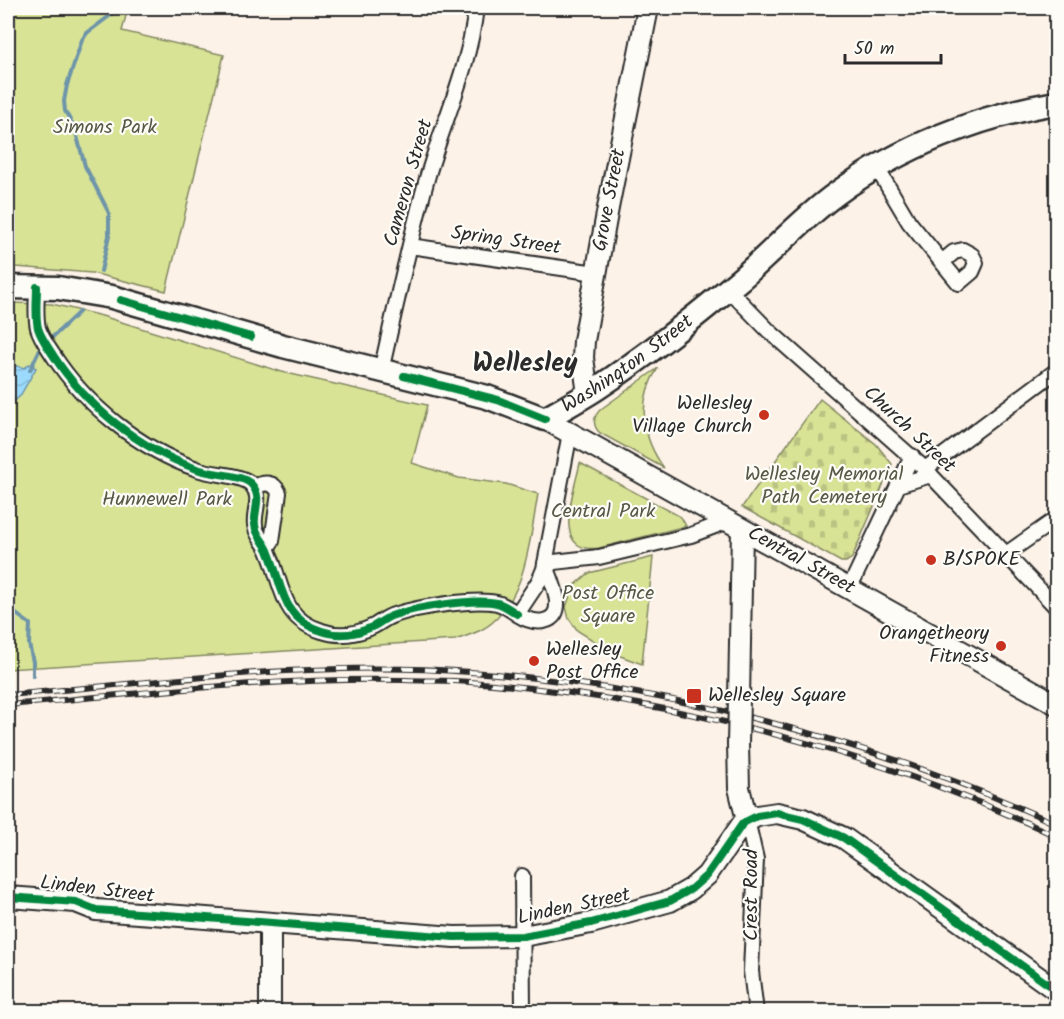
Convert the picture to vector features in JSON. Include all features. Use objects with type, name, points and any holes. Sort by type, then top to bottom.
[{"type":"main road","name":"Washington Street","points":[[8,286],[78,290],[112,297],[283,346],[488,397],[545,419],[626,368],[728,289],[817,209],[902,152],[1003,115],[1056,103]]},
{"type":"street","name":"Cameron Street","points":[[381,371],[410,246],[432,163],[459,86],[476,8]]},
{"type":"street","name":"Grove Street","points":[[588,394],[583,347],[648,8]]},
{"type":"street","points":[[877,168],[901,211],[942,262],[959,283],[974,270],[976,263],[972,255],[965,250],[958,250],[942,262]]},
{"type":"street","name":"Spring Street","points":[[410,246],[596,273]]},
{"type":"street","points":[[38,287],[37,319],[46,344],[90,401],[132,434],[193,468],[242,479],[254,487],[257,503],[255,526],[267,548],[281,592],[289,608],[302,621],[322,632],[337,634],[359,632],[397,614],[449,604],[495,603],[527,619],[547,620],[555,613],[557,598],[545,563]]},
{"type":"street","name":"Church Street","points":[[728,289],[769,330],[912,456],[1056,607]]},
{"type":"street","points":[[898,485],[928,472],[1056,371]]},
{"type":"street","name":"Central Street","points":[[545,419],[850,587],[1056,704]]},
{"type":"street","points":[[517,614],[539,581],[545,563],[570,433]]},
{"type":"street","points":[[850,587],[912,456]]},
{"type":"street","points":[[254,487],[261,483],[270,483],[279,493],[272,541],[267,548]]},
{"type":"street","points":[[1006,554],[1056,519]]},
{"type":"street","points":[[545,563],[599,556],[735,525]]},
{"type":"street","name":"Crest Road","points":[[735,525],[739,699],[738,781],[756,859],[752,971],[756,1011]]},
{"type":"street","points":[[747,820],[767,813],[787,814],[838,835],[1056,990]]},
{"type":"street","name":"Linden Street","points":[[8,897],[76,902],[96,910],[445,936],[492,938],[523,936],[591,923],[655,907],[675,899],[691,889],[711,871],[736,832],[747,820]]},
{"type":"street","points":[[522,876],[523,1011]]},
{"type":"street","name":"Linden Street","points":[[8,911],[74,916],[96,910]]},
{"type":"street","points":[[270,923],[270,1011]]},
{"type":"green space","name":"Simons Park","points":[[15,8],[128,8],[122,31],[224,55],[166,291],[92,273],[16,267],[8,263],[8,56]]},
{"type":"green space","name":"Hunnewell Park","points":[[8,303],[52,304],[102,316],[282,372],[427,405],[412,463],[459,478],[506,484],[538,494],[523,570],[508,605],[496,619],[481,630],[455,640],[8,669]]},
{"type":"green space","points":[[658,368],[647,393],[644,419],[651,444],[664,468],[600,433],[594,421],[601,409]]},
{"type":"green space","name":"Wellesley Memorial Path Cemetery","points":[[820,399],[876,444],[892,464],[852,558],[846,562],[841,562],[742,507]]},
{"type":"green space","name":"Central Park","points":[[580,463],[681,517],[686,526],[599,548],[584,547],[574,541],[569,518]]},
{"type":"green space","name":"Post Office Square","points":[[653,557],[642,664],[615,654],[578,631],[569,619],[566,607],[573,587],[589,573]]},
{"type":"water","points":[[8,364],[25,368],[29,364],[36,368],[20,396],[8,407]]},
{"type":"waterway","points":[[101,271],[109,236],[109,213],[85,166],[75,129],[65,111],[64,101],[82,40],[87,33],[120,8]]},
{"type":"waterway","points":[[30,370],[40,349],[79,312]]},
{"type":"waterway","points":[[8,608],[30,624],[29,644],[33,676]]},
{"type":"railway","points":[[8,695],[239,674],[354,669],[470,672],[544,679],[620,690],[770,722],[917,768],[1056,824]]},
{"type":"railway","points":[[8,705],[206,687],[305,681],[454,681],[545,690],[696,715],[844,754],[916,778],[1056,836]]},
{"type":"cycle path","points":[[37,287],[37,318],[41,335],[66,374],[98,408],[116,424],[155,450],[203,471],[235,477],[248,481],[252,485],[257,495],[255,520],[257,533],[268,549],[285,600],[298,618],[309,626],[328,633],[355,633],[404,612],[431,606],[475,602],[497,603],[517,614]]},
{"type":"cycle path","points":[[121,300],[251,337]]},
{"type":"cycle path","points":[[404,376],[498,400],[545,419]]},
{"type":"cycle path","points":[[8,897],[76,902],[96,910],[454,937],[523,936],[591,923],[670,901],[691,889],[707,875],[743,823],[757,816],[777,813],[803,819],[844,838],[1056,990]]},
{"type":"place","name":"Wellesley Village Church","points":[[764,415]]},
{"type":"place","name":"B/SPOKE","points":[[931,560]]},
{"type":"place","name":"Orangetheory Fitness","points":[[1001,646]]},
{"type":"place","name":"Wellesley Post Office","points":[[534,661]]},
{"type":"place","name":"Wellesley Square","points":[[694,696]]},
{"type":"district","name":"Wellesley","points":[[525,364]]}]
